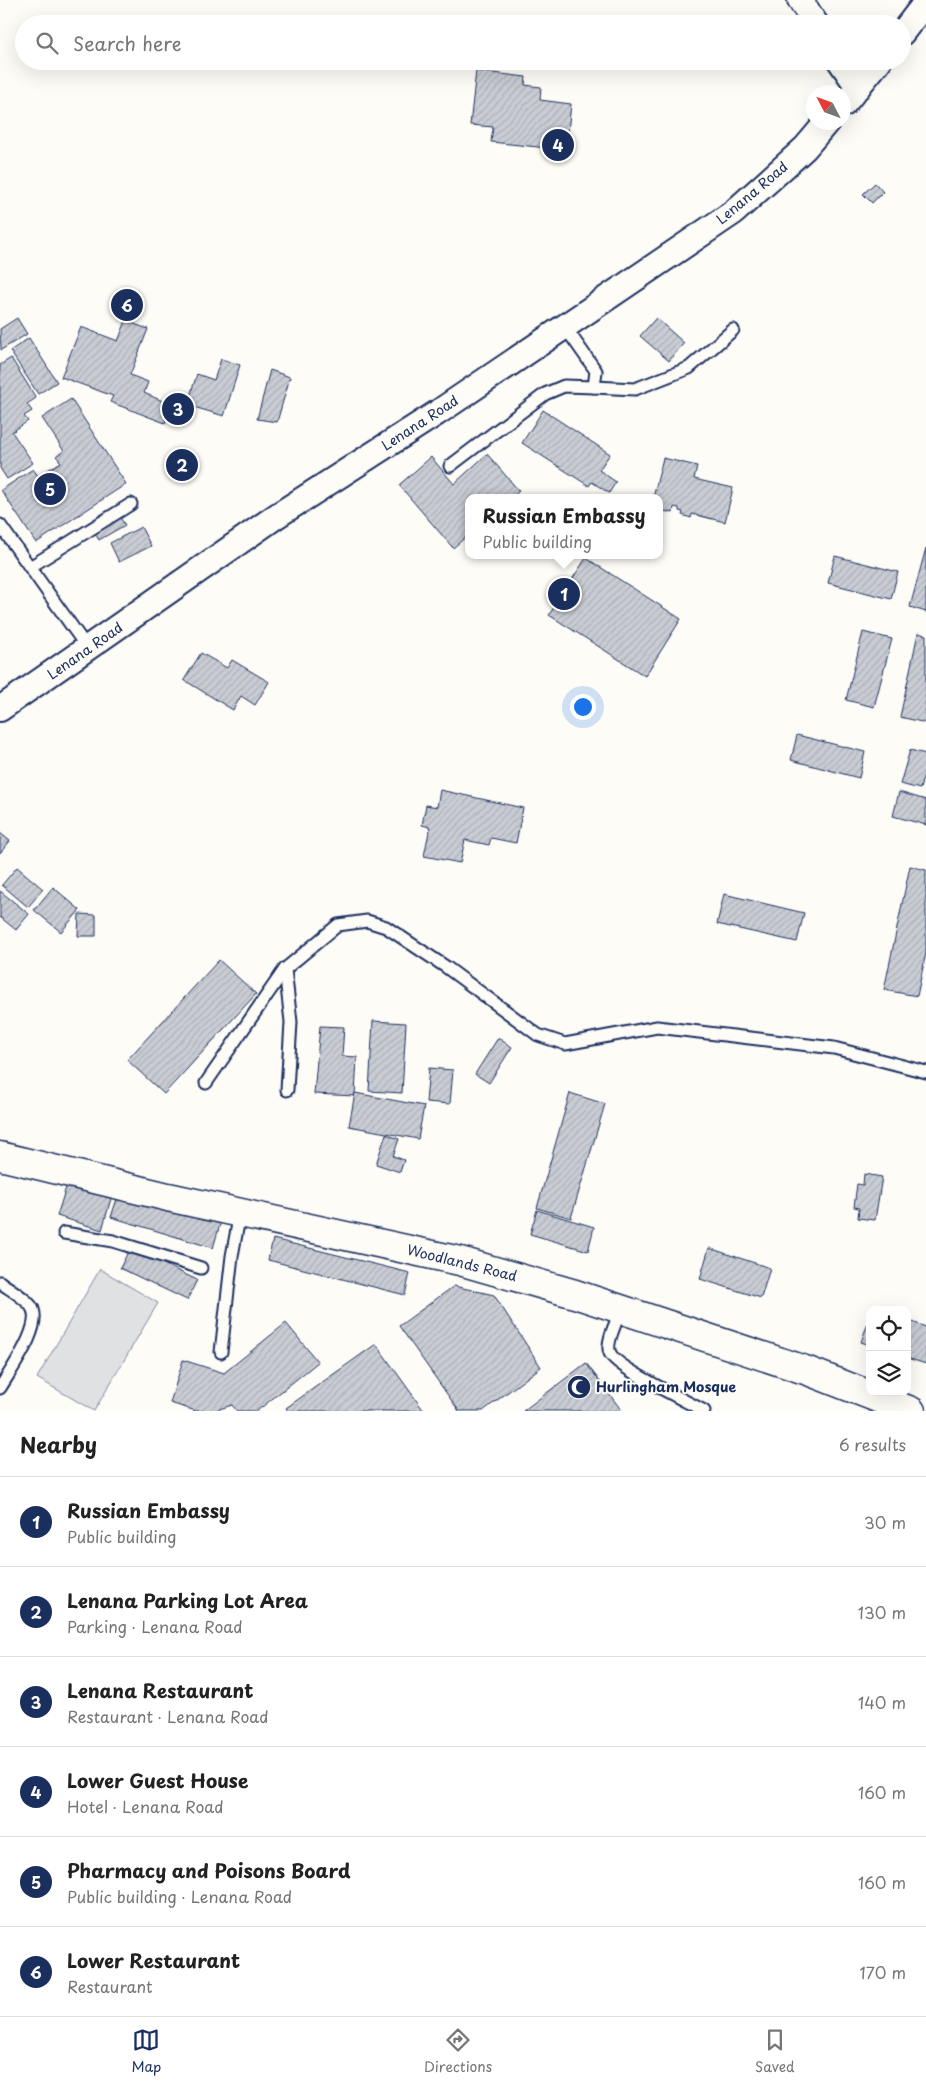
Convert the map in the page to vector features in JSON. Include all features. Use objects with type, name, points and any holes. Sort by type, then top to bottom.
[{"type":"street","points":[[800,0],[810,15]]},
{"type":"street","points":[[911,21],[926,2]]},
{"type":"street","points":[[843,70],[848,85]]},
{"type":"street","points":[[851,96],[872,70]]},
{"type":"street","name":"Lenana Road","points":[[0,709],[275,517],[437,413],[734,212],[805,148],[820,130]]},
{"type":"street","name":"Woodlands Road","points":[[0,1156],[240,1213],[460,1260],[808,1371],[896,1408]]},
{"type":"lane","points":[[565,327],[596,371],[594,387]]},
{"type":"lane","points":[[450,466],[545,394],[564,386],[635,389],[689,368],[733,330]]},
{"type":"lane","points":[[30,567],[131,504]]},
{"type":"lane","points":[[0,524],[88,649]]},
{"type":"lane","points":[[206,1083],[285,969],[338,925],[367,921],[386,927],[439,962],[538,1034],[565,1044],[657,1027],[834,1048],[926,1072]]},
{"type":"lane","points":[[285,969],[291,1022],[287,1090]]},
{"type":"lane","points":[[221,1352],[232,1256],[240,1213]]},
{"type":"lane","points":[[64,1233],[113,1241],[201,1268]]},
{"type":"lane","points":[[0,1282],[30,1305],[35,1314],[33,1327],[26,1345],[0,1388]]},
{"type":"lane","points":[[620,1310],[608,1345],[609,1353],[613,1358],[629,1370],[704,1411]]},
{"type":"shaded area","points":[[100,1269],[158,1303],[94,1411],[37,1378]]},
{"type":"building","points":[[476,71],[526,77],[525,85],[541,87],[540,100],[571,104],[566,150],[491,142],[493,127],[470,125]]},
{"type":"building","points":[[875,183],[883,192],[872,203],[863,194]]},
{"type":"building","points":[[17,318],[27,334],[1,350],[0,329]]},
{"type":"building","points":[[656,318],[684,343],[669,361],[640,336]]},
{"type":"building","points":[[126,321],[148,329],[130,375],[148,382],[144,393],[172,405],[165,423],[110,402],[113,396],[61,377],[81,327],[118,341]]},
{"type":"building","points":[[29,338],[57,382],[38,394],[10,351]]},
{"type":"building","points":[[11,358],[36,398],[27,404],[32,411],[24,416],[28,421],[12,432],[33,463],[7,479],[0,468],[0,365]]},
{"type":"building","points":[[221,359],[240,365],[224,416],[187,405],[197,374],[214,380]]},
{"type":"building","points":[[270,370],[290,377],[277,422],[257,419]]},
{"type":"building","points":[[71,399],[126,484],[36,543],[1,490],[33,469],[38,476],[61,462],[56,456],[64,451],[42,418]]},
{"type":"building","points":[[543,410],[610,454],[599,470],[616,482],[609,493],[592,482],[589,486],[522,443]]},
{"type":"building","points":[[487,454],[519,491],[516,494],[465,494],[465,538],[453,548],[399,485],[431,457],[454,484]]},
{"type":"building","points":[[663,458],[697,466],[694,479],[733,488],[725,522],[692,514],[691,518],[682,515],[683,512],[679,511],[679,508],[674,507],[673,513],[663,511],[663,494],[654,494]]},
{"type":"building","points":[[119,516],[125,525],[99,540],[94,532]]},
{"type":"building","points":[[141,527],[151,546],[119,562],[110,543]]},
{"type":"building","points":[[926,548],[926,612],[910,607]]},
{"type":"building","points":[[835,556],[898,572],[891,599],[828,583]]},
{"type":"building","points":[[585,559],[588,559],[681,619],[645,676],[549,615]]},
{"type":"building","points":[[863,632],[892,639],[874,707],[846,700]]},
{"type":"building","points":[[918,633],[926,635],[926,723],[900,717]]},
{"type":"building","points":[[201,653],[227,668],[232,660],[269,682],[255,705],[241,696],[233,710],[184,680]]},
{"type":"building","points":[[797,735],[865,752],[859,778],[791,760]]},
{"type":"building","points":[[910,750],[926,754],[926,767],[920,789],[900,784]]},
{"type":"building","points":[[440,790],[523,808],[516,843],[491,838],[489,845],[465,840],[460,863],[424,856],[430,827],[422,825],[426,805],[437,807]]},
{"type":"building","points":[[899,792],[926,800],[926,825],[893,816]]},
{"type":"building","points":[[0,833],[10,841],[0,853]]},
{"type":"building","points":[[910,866],[926,870],[926,953],[917,996],[884,990]]},
{"type":"building","points":[[17,867],[43,889],[28,907],[2,885]]},
{"type":"building","points":[[53,887],[80,910],[61,932],[34,910]]},
{"type":"building","points":[[0,891],[29,914],[16,930],[0,917]]},
{"type":"building","points":[[724,894],[804,913],[797,942],[717,924]]},
{"type":"building","points":[[79,914],[96,915],[96,936],[78,936]]},
{"type":"building","points":[[219,960],[256,994],[164,1094],[127,1060]]},
{"type":"building","points":[[373,1021],[406,1023],[402,1093],[369,1091]]},
{"type":"building","points":[[320,1026],[344,1027],[342,1056],[357,1057],[355,1096],[314,1094]]},
{"type":"building","points":[[498,1038],[512,1047],[489,1083],[475,1074]]},
{"type":"building","points":[[429,1068],[453,1070],[450,1104],[426,1102]]},
{"type":"building","points":[[355,1093],[424,1106],[418,1139],[349,1126]]},
{"type":"building","points":[[570,1093],[605,1104],[571,1218],[537,1208]]},
{"type":"building","points":[[386,1134],[399,1139],[393,1156],[404,1160],[400,1172],[376,1164]]},
{"type":"building","points":[[864,1174],[882,1177],[875,1220],[858,1218],[859,1208],[854,1207],[857,1184],[863,1185]]},
{"type":"building","points":[[68,1181],[112,1195],[102,1230],[57,1216]]},
{"type":"building","points":[[120,1190],[221,1221],[213,1248],[111,1217]]},
{"type":"building","points":[[537,1210],[594,1227],[588,1251],[530,1234]]},
{"type":"building","points":[[273,1239],[410,1273],[405,1295],[268,1260]]},
{"type":"building","points":[[130,1248],[197,1280],[187,1300],[120,1268]]},
{"type":"building","points":[[709,1248],[770,1268],[761,1298],[700,1279]]},
{"type":"building","points":[[454,1286],[494,1295],[541,1367],[483,1411],[459,1411],[399,1326]]},
{"type":"building","points":[[911,1321],[926,1327],[926,1364],[911,1359]]},
{"type":"building","points":[[286,1323],[318,1362],[257,1411],[237,1411],[232,1405],[213,1411],[196,1411],[170,1403],[183,1360],[224,1373]]},
{"type":"building","points":[[866,1328],[866,1344],[861,1342]]},
{"type":"building","points":[[376,1344],[424,1411],[288,1411],[286,1408]]},
{"type":"building","name":"Hurlingham Mosque","points":[[586,1363],[622,1411],[523,1411]]},
{"type":"place","name":"Lower Guest House","points":[[558,145]]},
{"type":"place","name":"Lower Restaurant","points":[[127,305]]},
{"type":"place","name":"Lenana Restaurant","points":[[178,409]]},
{"type":"place","name":"Lenana Parking Lot Area","points":[[182,465]]},
{"type":"place","name":"Pharmacy and Poisons Board","points":[[50,489]]},
{"type":"place","name":"Russian Embassy","points":[[564,594]]},
{"type":"place","name":"Hurlingham Mosque","points":[[579,1387]]}]
